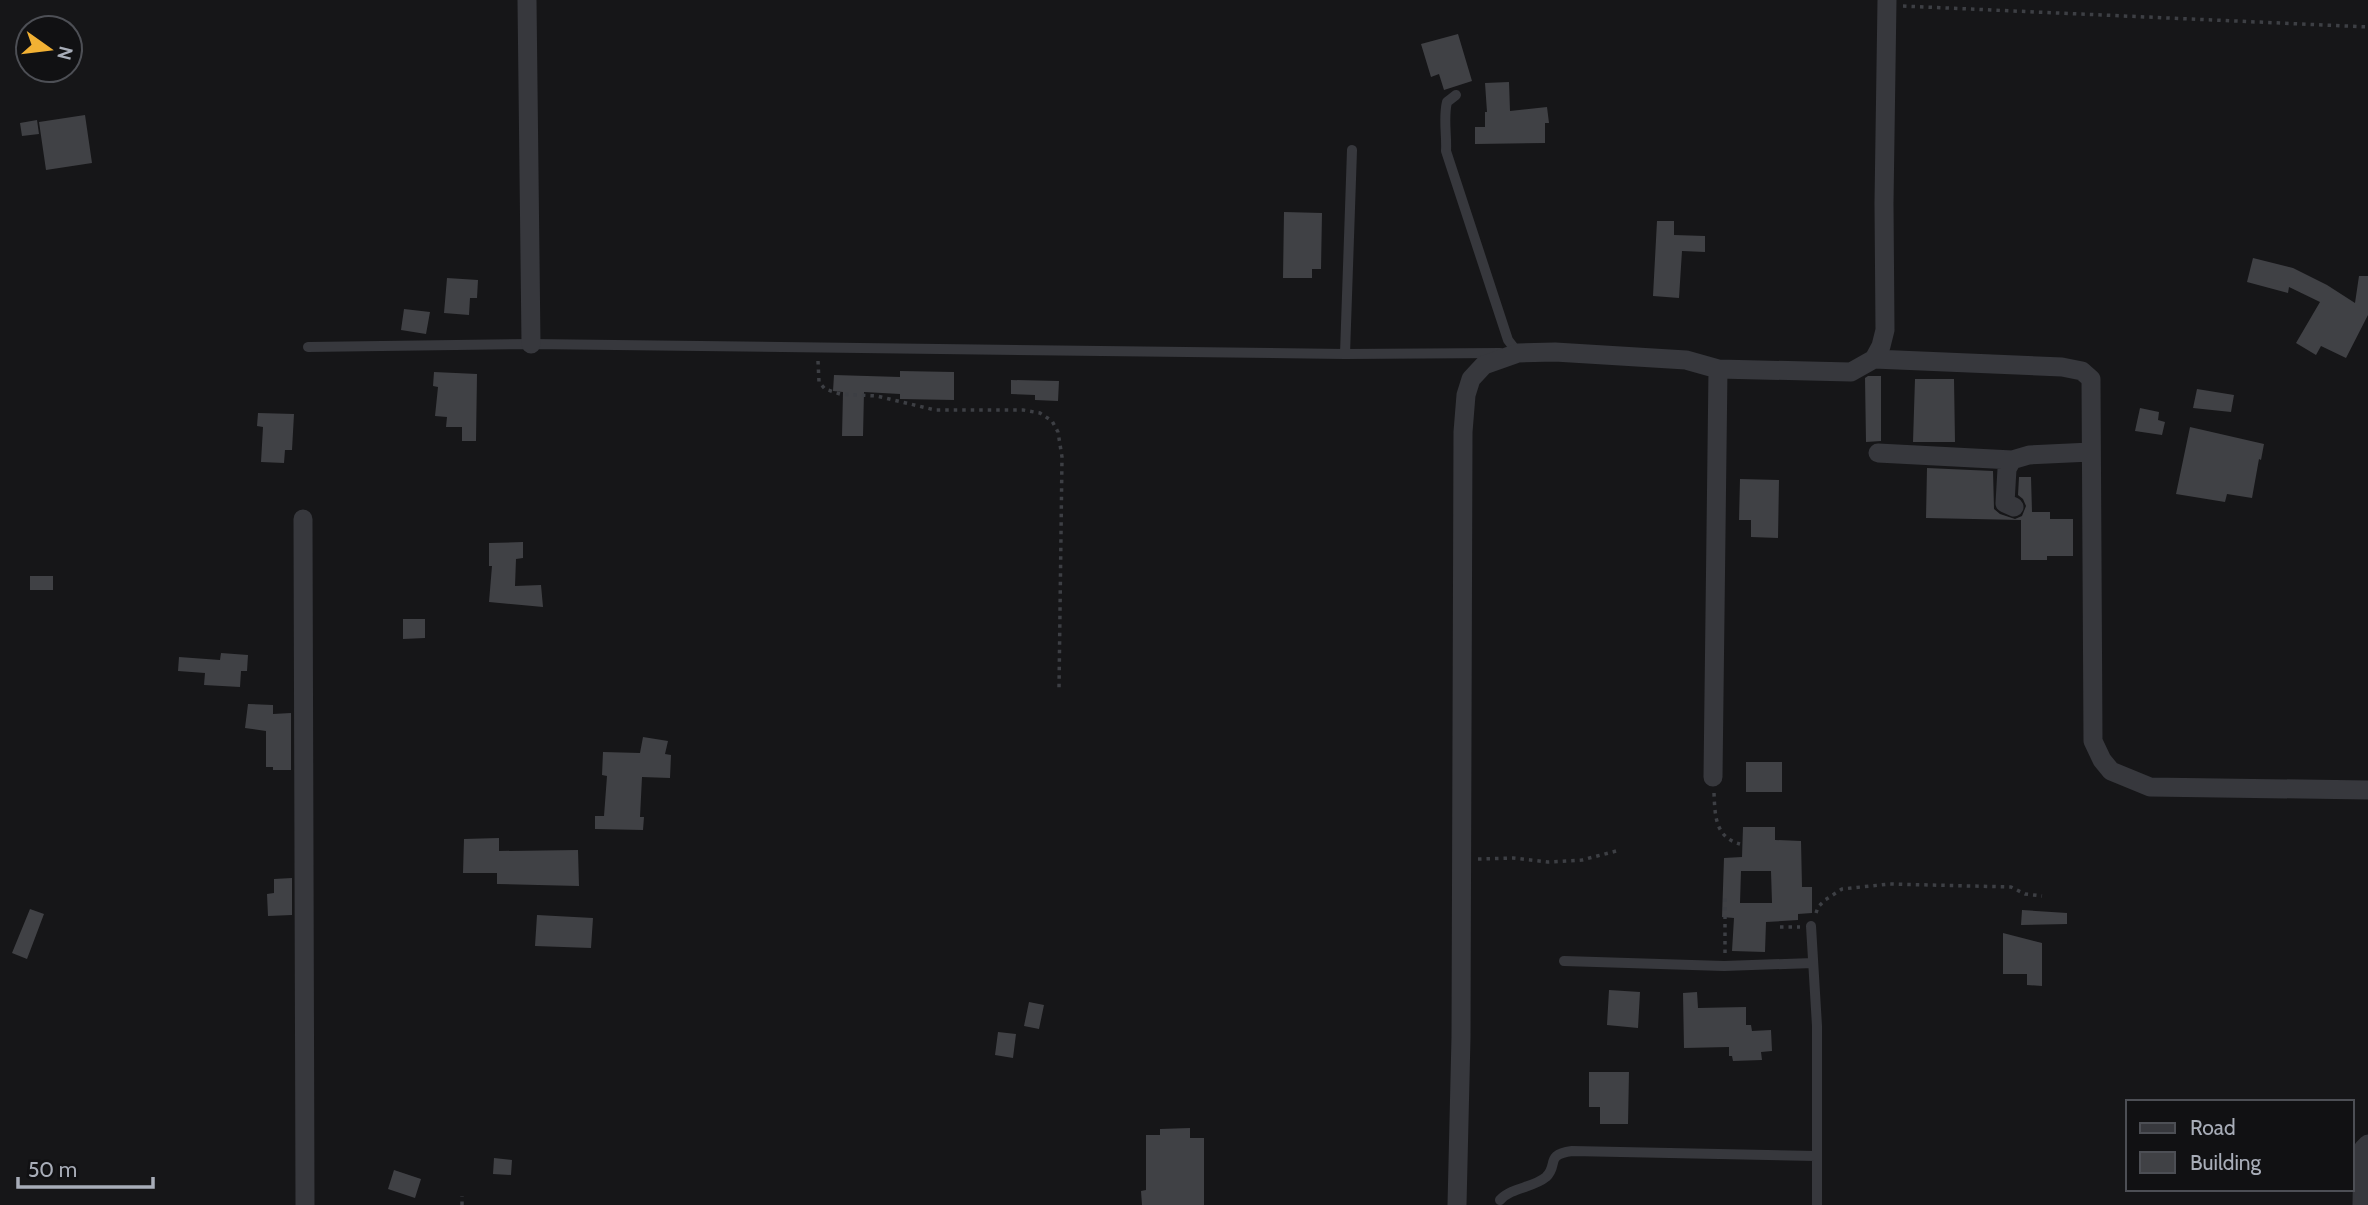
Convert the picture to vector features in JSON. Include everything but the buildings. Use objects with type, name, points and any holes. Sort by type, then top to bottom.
[{"type":"street","points":[[527,0],[531,344]]},
{"type":"street","points":[[1874,359],[1885,330],[1887,3]]},
{"type":"street","points":[[1457,1205],[1462,859],[1463,432],[1466,395],[1471,379],[1484,365],[1518,353],[1555,352],[1686,360],[1718,369],[1851,372],[1874,359],[2041,366],[2082,371],[2091,379],[2094,741],[2102,760],[2111,771],[2150,787],[2368,790]]},
{"type":"street","points":[[1713,777],[1718,369]]},
{"type":"street","points":[[1878,453],[2012,460],[2029,455],[2091,452]]},
{"type":"street","points":[[2012,460],[2007,469],[2006,503],[2014,507]]},
{"type":"street","points":[[303,519],[305,1205]]},
{"type":"street","points":[[2362,1205],[2363,1149],[2368,1144]]},
{"type":"lane","points":[[1455,95],[1447,102],[1444,111],[1446,151],[1508,340],[1518,353]]},
{"type":"lane","points":[[1345,354],[1352,150]]},
{"type":"lane","points":[[308,347],[531,344],[1345,354],[1518,353]]},
{"type":"lane","points":[[1811,926],[1817,1026],[1817,1205]]},
{"type":"lane","points":[[1564,961],[1724,966],[1813,963]]},
{"type":"lane","points":[[1500,1200],[1506,1194],[1545,1177],[1553,1160],[1560,1153],[1572,1151],[1816,1156]]},
{"type":"path","points":[[1887,3],[2368,27]]},
{"type":"path","points":[[818,349],[819,382],[825,389],[840,394],[877,396],[935,410],[1023,410],[1040,413],[1052,421],[1058,432],[1062,457],[1059,689]]},
{"type":"path","points":[[1713,777],[1718,825],[1729,841],[1741,845]]},
{"type":"path","points":[[1462,859],[1513,858],[1559,862],[1582,860],[1620,850]]},
{"type":"path","points":[[1811,926],[1818,907],[1842,889],[1890,884],[2011,887],[2025,894],[2042,896]]},
{"type":"path","points":[[1724,966],[1726,896]]},
{"type":"path","points":[[461,1205],[462,1196]]}]
